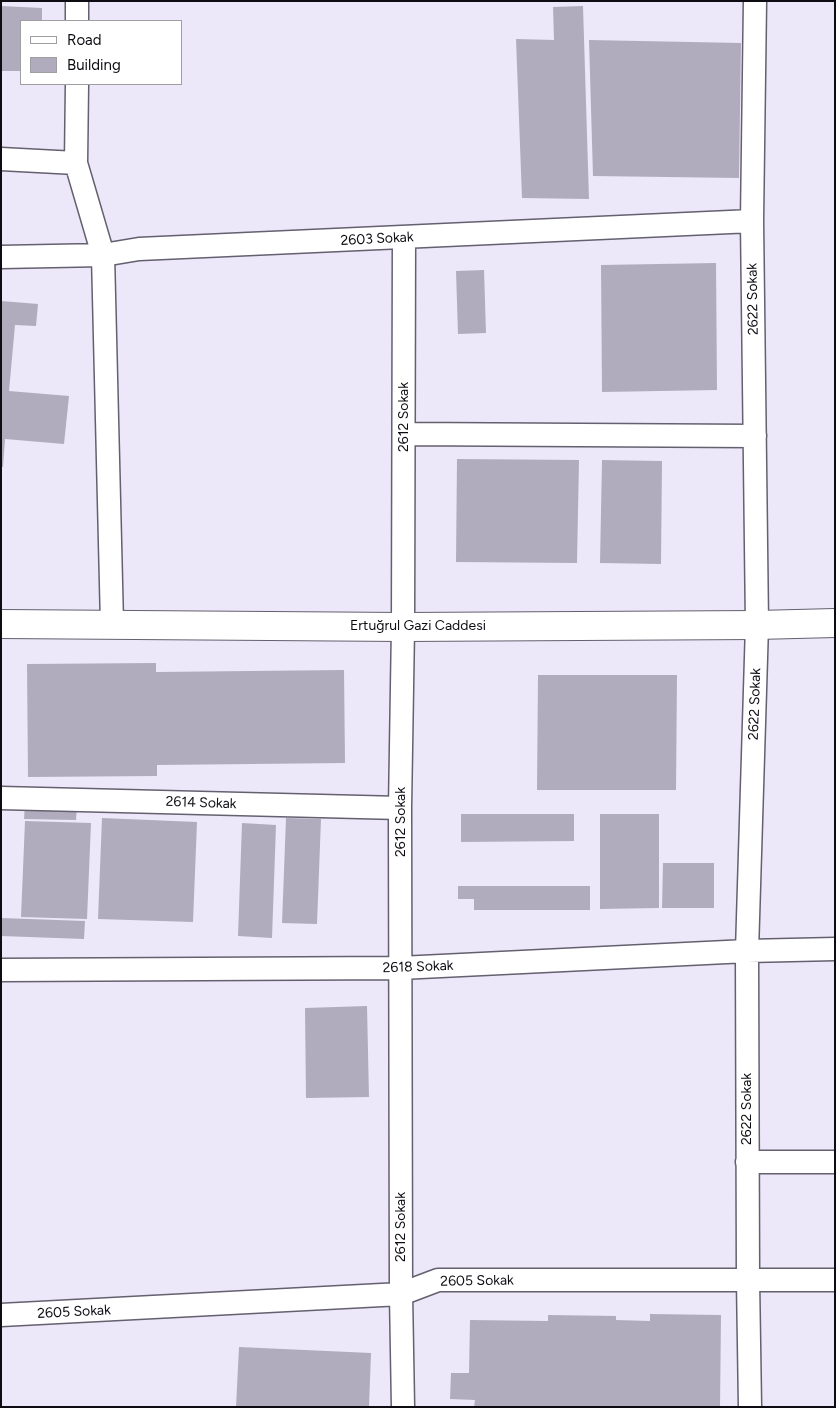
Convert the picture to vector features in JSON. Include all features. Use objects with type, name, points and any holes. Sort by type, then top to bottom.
[{"type":"main road","name":"Ertuğrul Gazi Caddesi","points":[[1,624],[403,627],[835,623]]},
{"type":"street","points":[[77,1],[77,20]]},
{"type":"street","name":"2622 Sokak","points":[[750,1407],[747,951],[757,625],[752,222],[756,1]]},
{"type":"street","points":[[77,85],[76,163],[103,255],[112,624]]},
{"type":"street","points":[[1,159],[76,163]]},
{"type":"street","name":"2603 Sokak","points":[[1,257],[103,255],[139,249],[752,222]]},
{"type":"street","name":"2612 Sokak","points":[[403,1407],[400,808],[403,627],[404,238]]},
{"type":"street","points":[[404,434],[755,436]]},
{"type":"street","name":"2614 Sokak","points":[[1,798],[400,808]]},
{"type":"street","name":"2618 Sokak","points":[[1,970],[400,968],[747,951],[835,949]]},
{"type":"street","points":[[747,1162],[835,1162]]},
{"type":"street","name":"2605 Sokak","points":[[1,1315],[401,1294],[438,1280],[835,1280]]},
{"type":"building","points":[[1,6],[42,8],[42,20],[20,20],[20,71],[1,71]]},
{"type":"building","points":[[583,6],[589,199],[522,198],[516,39],[554,40],[553,7]]},
{"type":"building","points":[[589,40],[741,43],[739,178],[593,176]]},
{"type":"building","points":[[716,263],[717,390],[602,392],[601,265]]},
{"type":"building","points":[[484,270],[486,333],[458,334],[456,271]]},
{"type":"building","points":[[1,301],[38,304],[36,326],[15,325],[9,391],[69,396],[64,444],[5,439],[3,467],[1,467]]},
{"type":"building","points":[[457,459],[579,460],[577,563],[456,562]]},
{"type":"building","points":[[602,460],[662,461],[661,564],[600,563]]},
{"type":"building","points":[[156,663],[156,672],[344,670],[345,763],[157,765],[157,776],[28,777],[27,664]]},
{"type":"building","points":[[538,675],[677,675],[676,790],[537,790]]},
{"type":"building","points":[[25,804],[77,806],[76,820],[24,819]]},
{"type":"building","points":[[461,814],[574,814],[574,841],[461,842]]},
{"type":"building","points":[[600,814],[659,814],[659,908],[600,909]]},
{"type":"building","points":[[102,818],[197,822],[193,922],[98,919]]},
{"type":"building","points":[[286,818],[321,819],[317,924],[282,923]]},
{"type":"building","points":[[25,821],[91,823],[87,919],[21,917]]},
{"type":"building","points":[[242,823],[276,825],[272,938],[238,936]]},
{"type":"building","points":[[663,863],[714,863],[714,908],[662,908]]},
{"type":"building","points":[[458,886],[590,886],[590,910],[474,910],[474,899],[458,899]]},
{"type":"building","points":[[1,918],[85,921],[84,939],[1,936]]},
{"type":"building","points":[[367,1006],[369,1097],[306,1098],[305,1008]]},
{"type":"building","points":[[650,1314],[721,1315],[720,1407],[474,1407],[475,1400],[450,1399],[451,1373],[469,1373],[470,1320],[548,1321],[548,1315],[616,1316],[616,1320],[650,1321]]},
{"type":"building","points":[[239,1347],[371,1353],[369,1407],[236,1407]]}]
